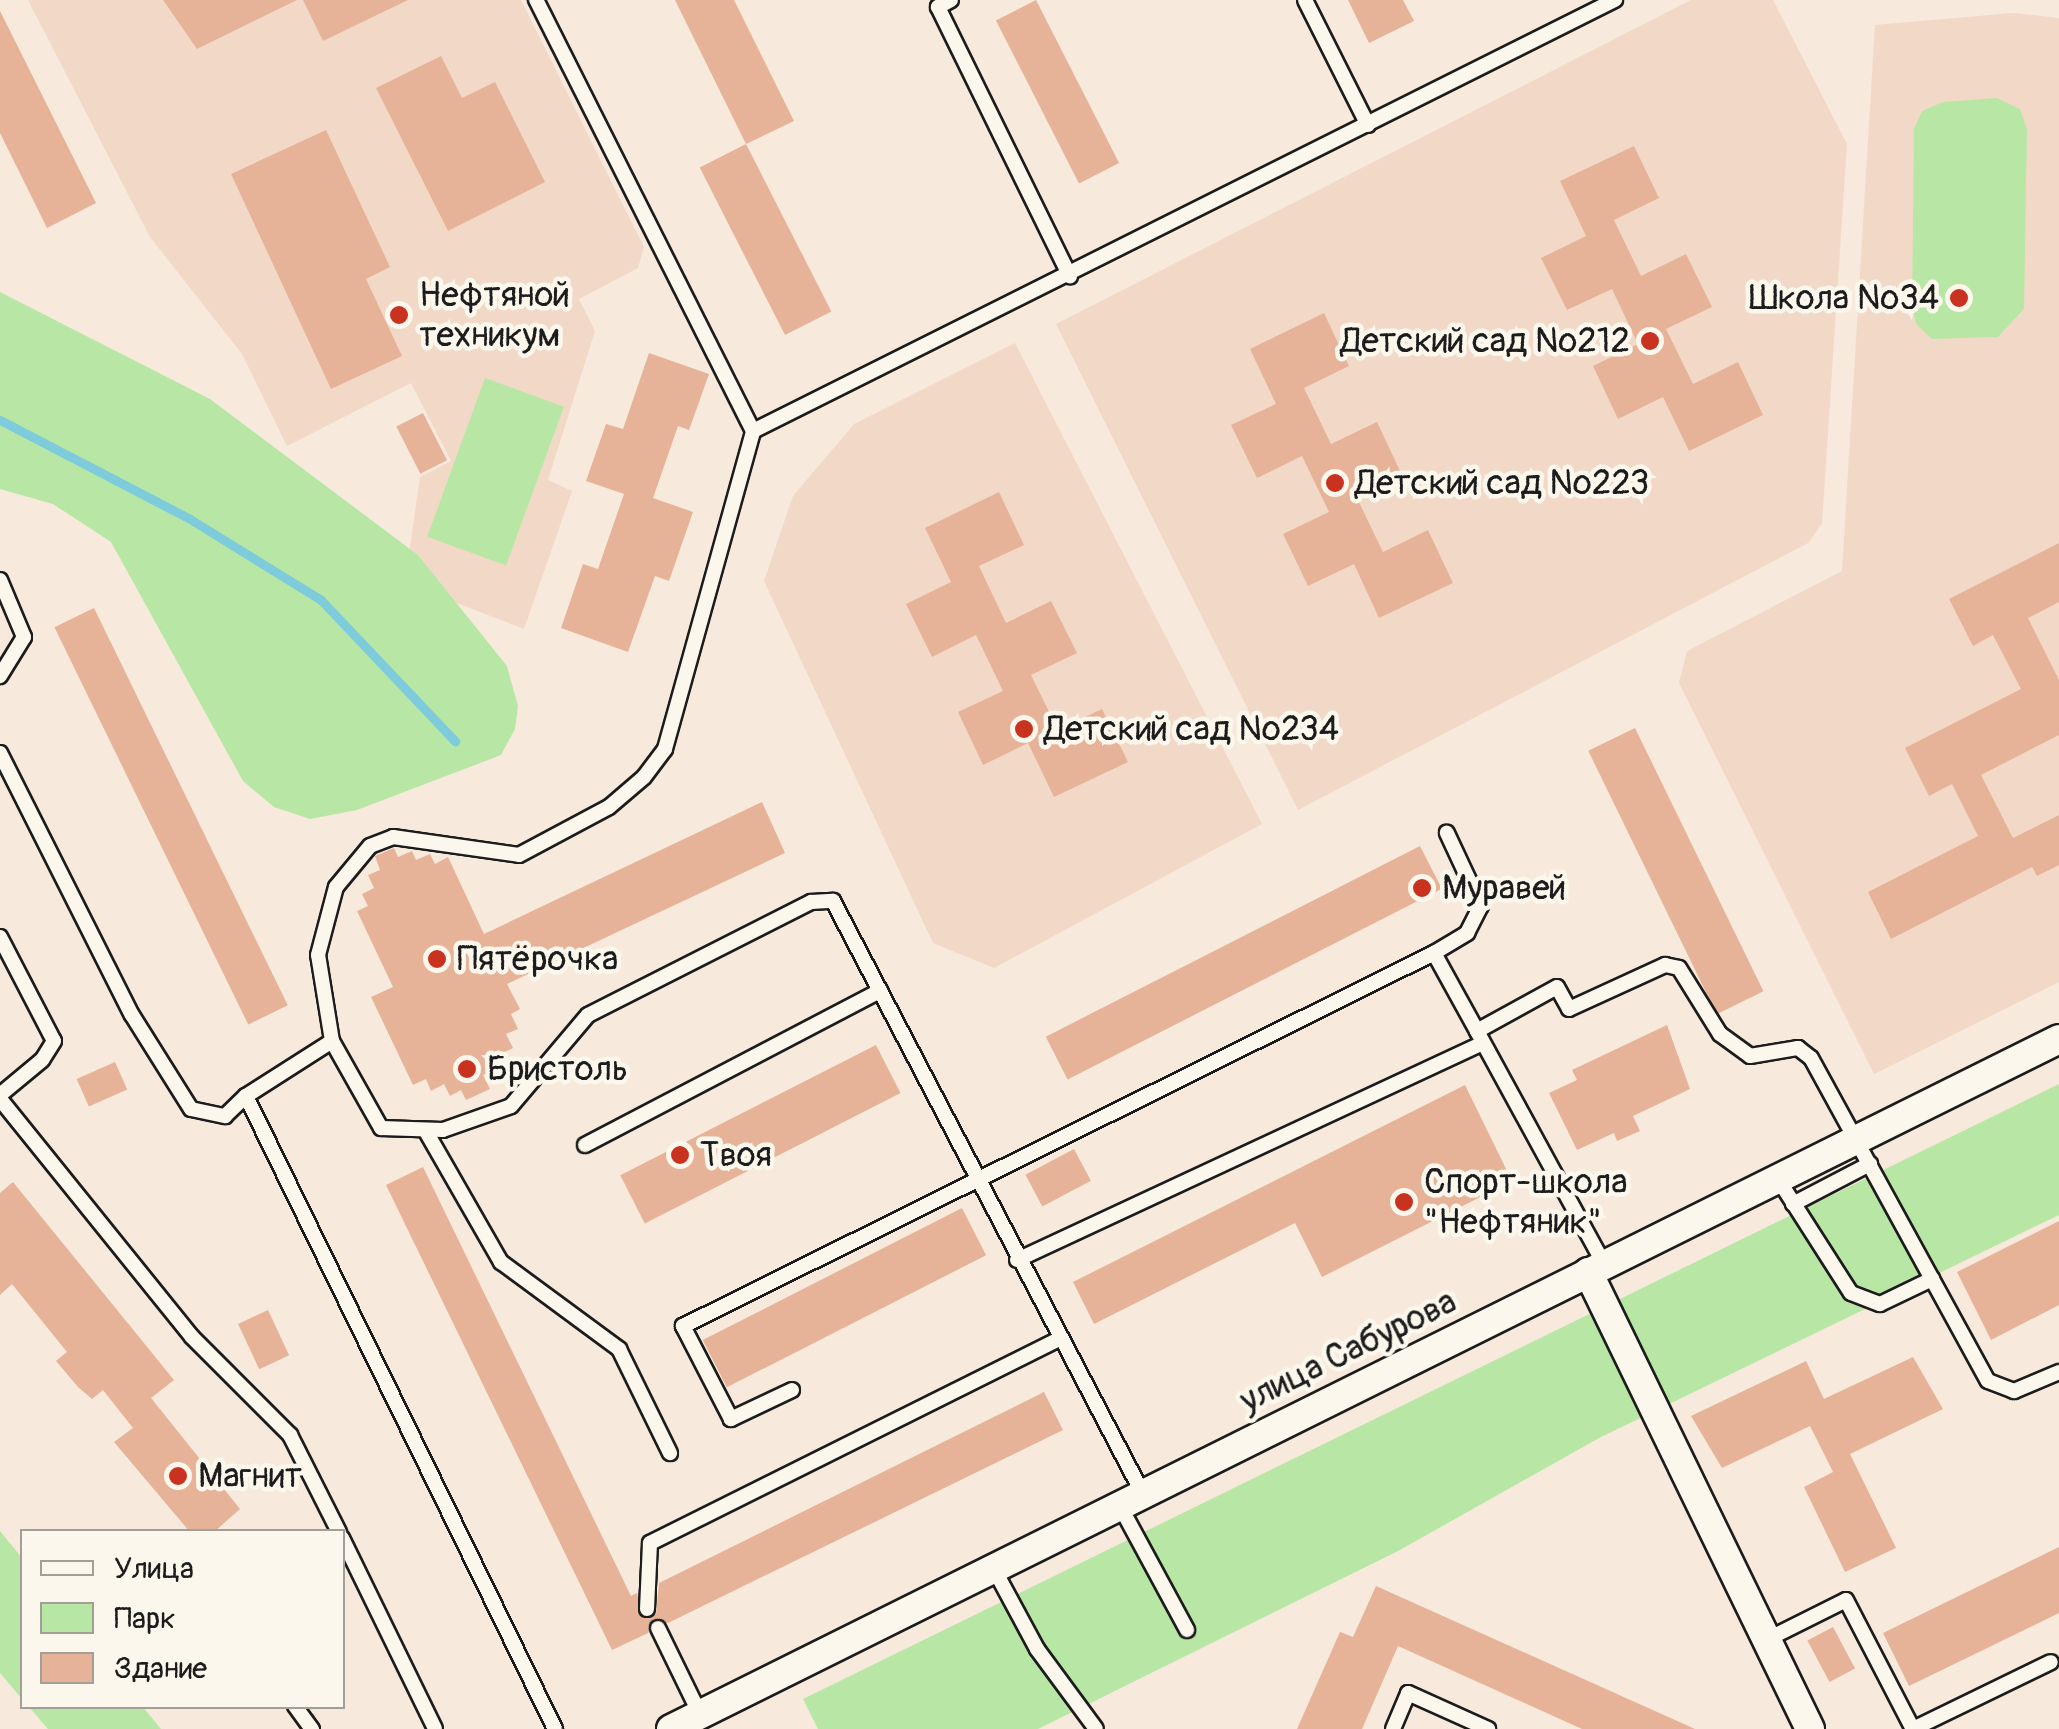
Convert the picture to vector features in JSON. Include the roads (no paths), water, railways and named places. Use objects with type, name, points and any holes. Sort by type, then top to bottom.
[{"type":"street","name":"улица Сабурова","points":[[671,1729],[1596,1268],[1778,1180],[1864,1152],[2059,1039]]},
{"type":"street","points":[[1596,1268],[1810,1729]]},
{"type":"lane","points":[[536,0],[753,431],[665,748],[644,778],[609,807],[536,851],[519,856],[393,837],[370,846],[336,886],[318,956],[332,1041],[380,1128],[427,1133],[511,1106],[588,1015],[811,902],[833,901],[1060,1339],[1187,1630]]},
{"type":"lane","points":[[951,0],[938,6],[1070,276]]},
{"type":"lane","points":[[1305,0],[1368,126]]},
{"type":"lane","points":[[753,431],[1616,0]]},
{"type":"lane","points":[[0,580],[24,637],[0,676]]},
{"type":"lane","points":[[0,752],[132,1015],[190,1108],[225,1116],[246,1096],[332,1041]]},
{"type":"lane","points":[[792,1390],[731,1419],[683,1326],[1467,933],[1481,906],[1447,833]]},
{"type":"lane","points":[[0,936],[54,1040],[42,1060],[0,1097],[192,1337],[290,1435],[338,1529]]},
{"type":"lane","points":[[1434,952],[1596,1268]]},
{"type":"lane","points":[[1017,1260],[1480,1037],[1557,987],[1569,1009],[1665,966],[1680,968],[1720,1034],[1750,1056],[1798,1048],[1811,1058],[1988,1380],[2014,1391],[2059,1372]]},
{"type":"lane","points":[[585,1145],[880,991]]},
{"type":"lane","points":[[246,1096],[555,1729]]},
{"type":"lane","points":[[427,1133],[501,1262],[619,1348],[670,1453]]},
{"type":"lane","points":[[1793,1204],[1864,1152]]},
{"type":"lane","points":[[1778,1180],[1851,1293],[1880,1304],[1932,1279]]},
{"type":"lane","points":[[648,1608],[650,1543],[1060,1339]]},
{"type":"lane","points":[[345,1542],[436,1729]]},
{"type":"lane","points":[[994,1568],[1037,1650],[1096,1729]]},
{"type":"lane","points":[[1766,1640],[1846,1600],[1913,1729],[2051,1662]]},
{"type":"lane","points":[[658,1628],[700,1714]]},
{"type":"lane","points":[[1393,1729],[1408,1694],[1488,1729]]},
{"type":"lane","points":[[296,1709],[312,1729]]},
{"type":"waterway","points":[[0,420],[190,519],[321,600],[455,741]]},
{"type":"place","name":"Школа №34","points":[[1959,298]]},
{"type":"place","name":"Нефтяной техникум","points":[[399,315]]},
{"type":"place","name":"Детский сад №212","points":[[1650,341]]},
{"type":"place","name":"Детский сад №223","points":[[1335,483]]},
{"type":"place","name":"Детский сад №234","points":[[1024,729]]},
{"type":"place","name":"Муравей","points":[[1422,888]]},
{"type":"place","name":"Пятёрочка","points":[[437,959]]},
{"type":"place","name":"Бристоль","points":[[467,1069]]},
{"type":"place","name":"Твоя","points":[[680,1155]]},
{"type":"place","name":"Спорт-школа \"Нефтяник\"","points":[[1404,1202]]},
{"type":"place","name":"Магнит","points":[[178,1476]]}]
